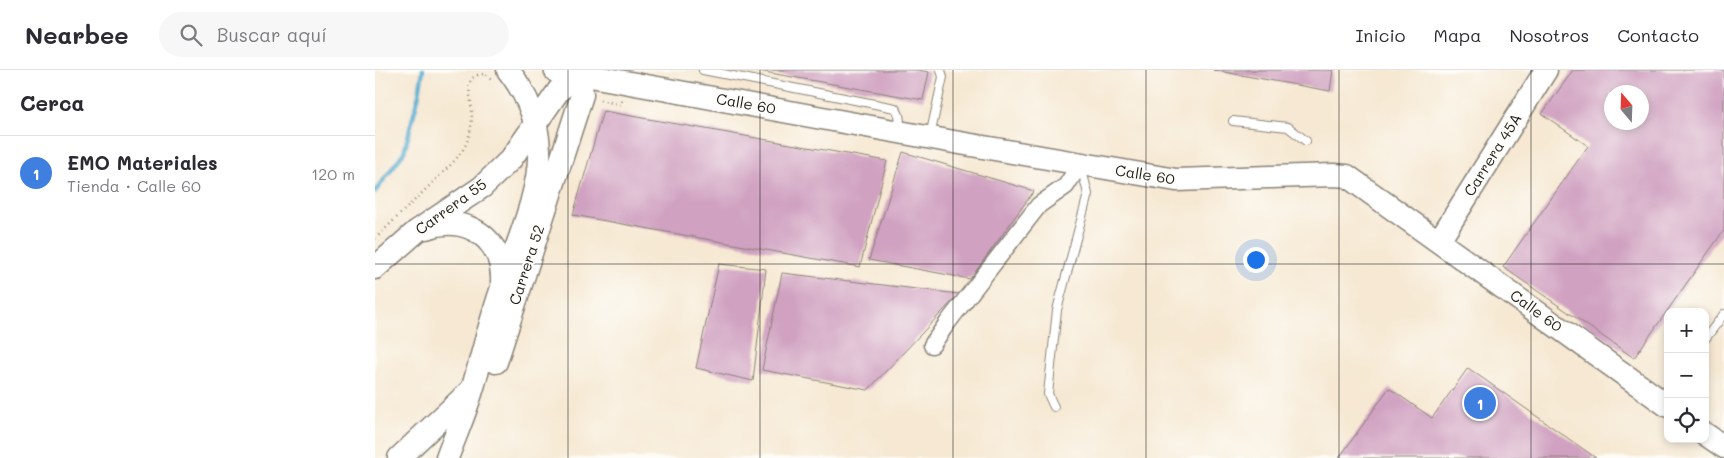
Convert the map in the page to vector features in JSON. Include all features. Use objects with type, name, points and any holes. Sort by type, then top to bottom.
[{"type":"street","name":"Carrera 45A","points":[[1439,241],[1546,70]]},
{"type":"street","name":"Calle 60","points":[[573,71],[929,138],[1176,180],[1347,176],[1664,401]]},
{"type":"street","name":"Carrera 55","points":[[375,268],[417,231],[482,187],[511,159],[573,71]]},
{"type":"street","name":"Carrera 52","points":[[464,458],[582,95],[573,71]]},
{"type":"street","name":"Carrera 52","points":[[447,458],[472,389],[502,286],[518,242],[537,179],[539,150],[535,125],[529,105],[520,87],[497,72]]},
{"type":"street","points":[[932,345],[1039,205],[1067,186],[1080,164]]},
{"type":"street","points":[[417,231],[440,223],[463,225],[475,230],[486,238],[500,260],[503,272],[502,286]]},
{"type":"street","points":[[399,458],[472,389]]},
{"type":"street","points":[[1709,437],[1724,447]]},
{"type":"lane","points":[[703,70],[895,108],[899,112],[900,118],[899,132]]},
{"type":"lane","points":[[929,138],[943,77],[941,70]]},
{"type":"lane","points":[[1233,121],[1288,127],[1306,141]]},
{"type":"lane","points":[[1054,407],[1048,394],[1057,310],[1088,194],[1080,164]]},
{"type":"lane","points":[[1709,335],[1724,314]]},
{"type":"path","points":[[375,239],[455,160],[467,143],[472,126],[470,82],[479,74],[497,72]]},
{"type":"building","points":[[753,70],[917,70],[929,72],[923,100]]},
{"type":"building","points":[[1213,70],[1333,70],[1330,91]]},
{"type":"building","points":[[1573,70],[1724,70],[1724,230],[1669,308],[1664,308],[1664,315],[1634,358],[1503,267],[1588,146],[1542,114]]},
{"type":"building","points":[[603,111],[887,161],[860,267],[573,215]]},
{"type":"building","points":[[903,152],[1034,191],[970,279],[869,260]]},
{"type":"building","points":[[719,264],[766,269],[753,381],[696,368]]},
{"type":"building","points":[[782,273],[959,294],[868,390],[762,370]]},
{"type":"building","points":[[1468,368],[1596,458],[1339,458],[1389,388],[1432,418]]},
{"type":"waterway","points":[[375,192],[404,152],[419,94],[423,70]]},
{"type":"place","name":"EMO Materiales","points":[[1480,403]]}]
